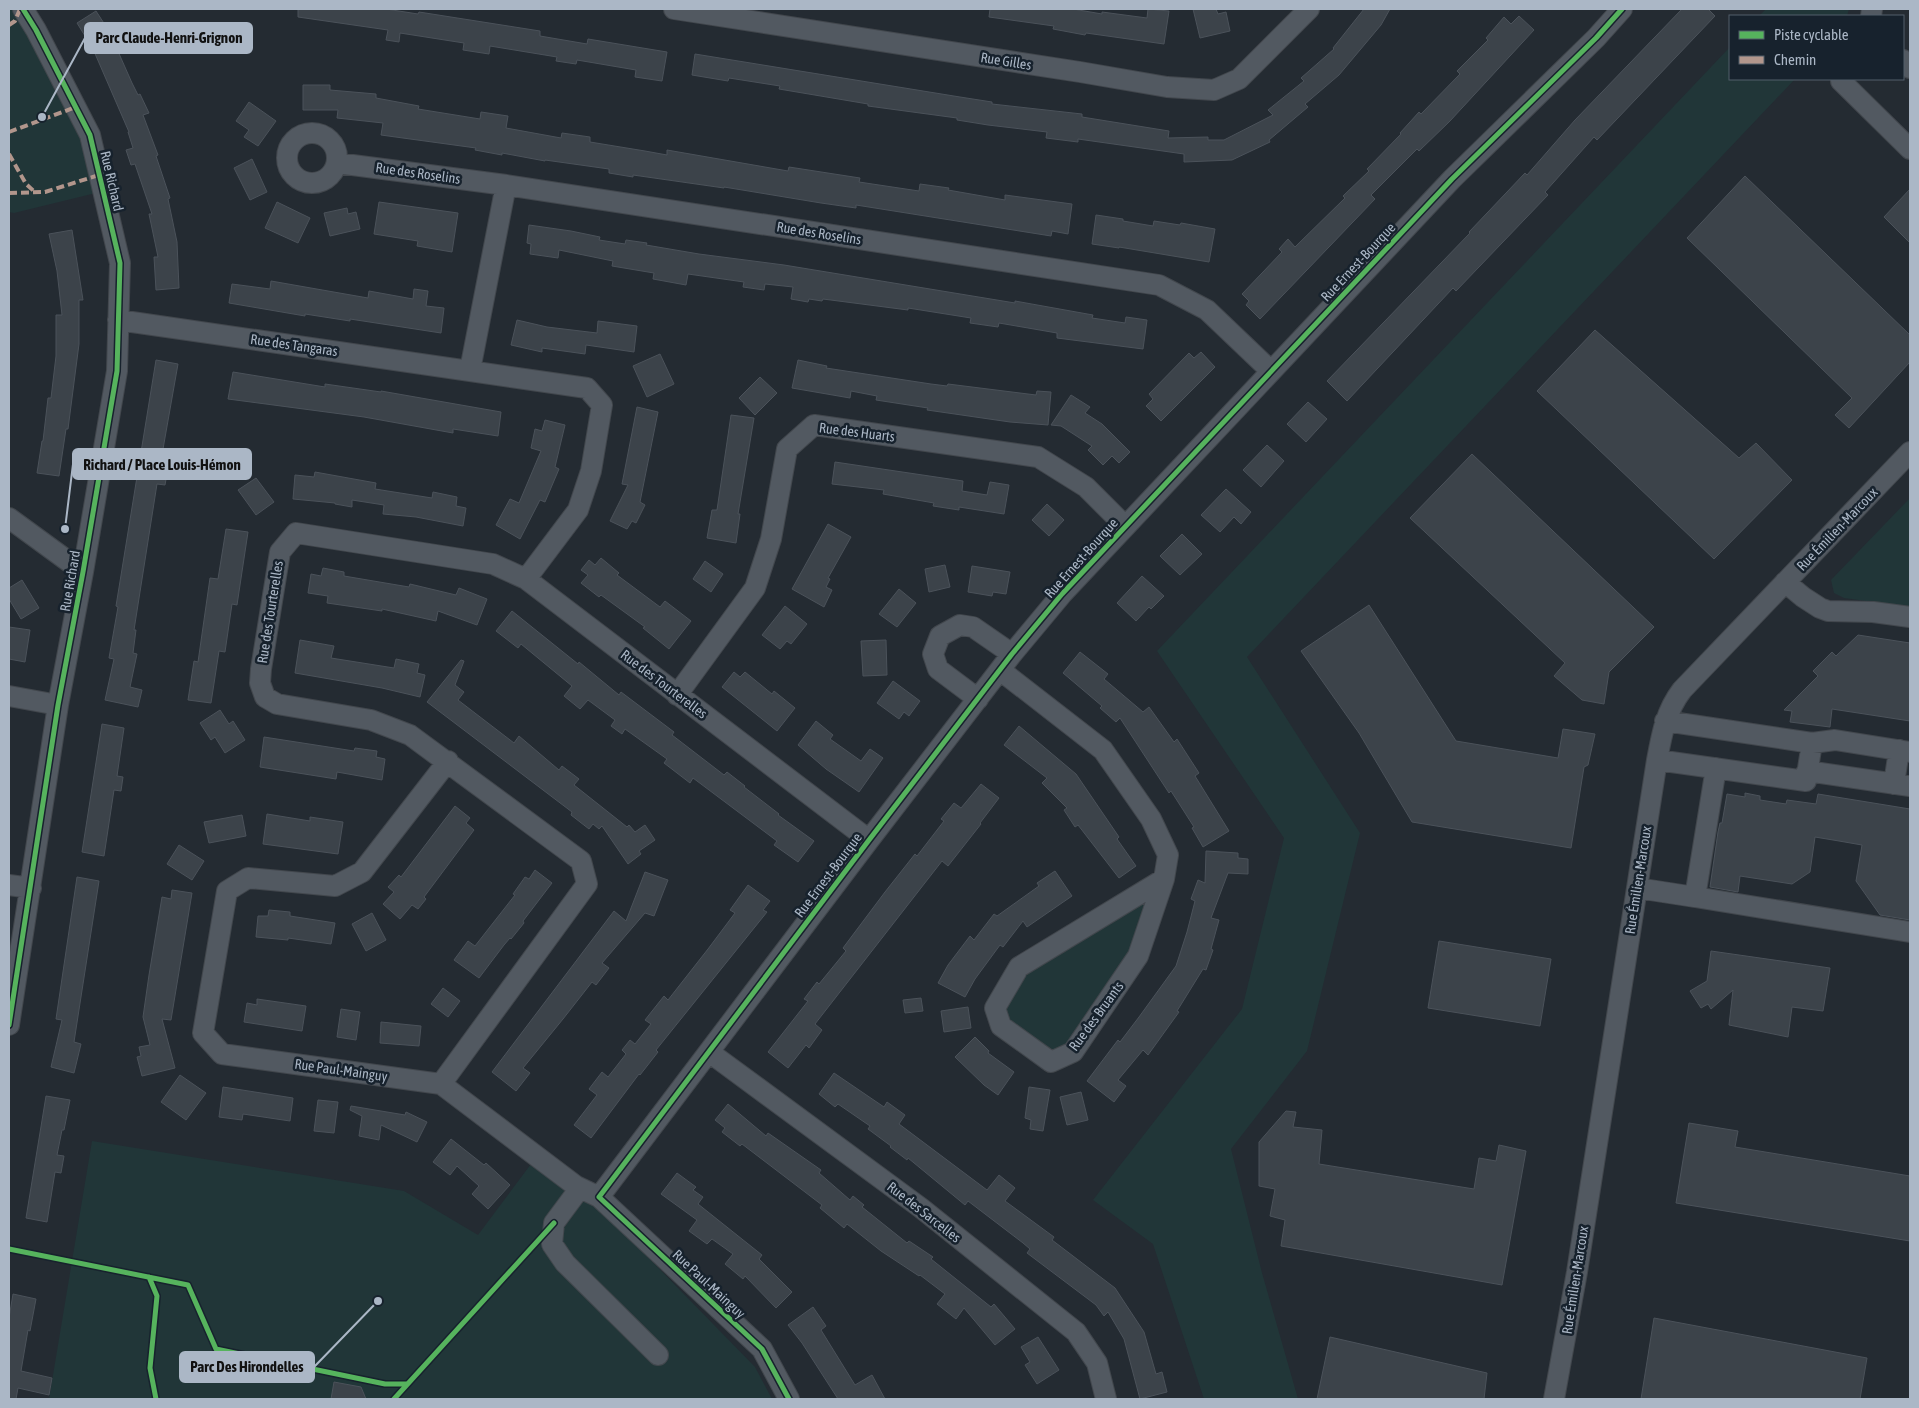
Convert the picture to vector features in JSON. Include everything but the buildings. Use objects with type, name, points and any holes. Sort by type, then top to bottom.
[{"type":"street","name":"Rue Richard","points":[[9,1025],[58,705],[117,371],[120,263],[90,136],[45,47],[23,9]]},
{"type":"street","name":"Rue Gilles","points":[[674,9],[1167,87],[1214,90],[1239,80],[1309,9]]},
{"type":"street","name":"Rue Ernest-Bourque","points":[[599,1197],[869,840],[1012,654],[1062,594],[1452,179],[1596,38],[1622,9]]},
{"type":"street","points":[[1842,80],[1910,149]]},
{"type":"street","name":"Rue des Roselins","points":[[337,163],[506,185],[1159,286],[1207,310],[1271,372]]},
{"type":"street","points":[[470,370],[506,185]]},
{"type":"street","name":"Rue des Tangaras","points":[[118,320],[587,388],[602,405],[591,471],[578,510],[526,578]]},
{"type":"street","name":"Rue des Huarts","points":[[677,695],[755,588],[771,539],[787,449],[814,425],[1038,457],[1086,487],[1125,526]]},
{"type":"street","name":"Rue Émilien-Marcoux","points":[[1554,1399],[1578,1262],[1657,760],[1665,721],[1673,702],[1682,690],[1910,452]]},
{"type":"street","points":[[9,518],[83,572]]},
{"type":"street","name":"Rue des Tourterelles","points":[[441,1084],[587,884],[581,861],[448,761],[410,735],[371,720],[295,709],[277,704],[265,697],[260,683],[260,669],[280,552],[296,533],[493,564],[526,578],[869,840]]},
{"type":"street","points":[[1785,582],[1803,597],[1828,612],[1873,612],[1910,618]]},
{"type":"street","points":[[978,699],[938,669],[934,654],[940,636],[960,625],[973,627],[1012,654]]},
{"type":"street","name":"Rue des Bruants","points":[[1000,670],[1103,750],[1151,819],[1168,855],[1164,879],[1138,956],[1073,1052],[1051,1062],[1001,1026],[995,1008],[1019,967],[1164,879]]},
{"type":"street","points":[[9,696],[58,705]]},
{"type":"street","points":[[1665,721],[1812,742],[1835,740],[1905,751],[1902,785],[1807,771]]},
{"type":"street","points":[[1657,760],[1806,781],[1812,742]]},
{"type":"street","name":"Rue Paul-Mainguy","points":[[448,761],[362,872],[335,886],[248,878],[227,891],[203,1033],[222,1054],[441,1084],[580,1188],[599,1197],[762,1349],[789,1399]]},
{"type":"street","points":[[1695,897],[1716,768]]},
{"type":"street","points":[[9,885],[30,888]]},
{"type":"street","points":[[1637,888],[1910,932]]},
{"type":"street","name":"Rue des Sarcelles","points":[[708,1052],[921,1208],[1076,1332],[1097,1364],[1106,1399]]},
{"type":"street","points":[[580,1188],[554,1223],[552,1244],[565,1263],[658,1355]]},
{"type":"green space","points":[[9,9],[17,9],[79,125],[100,192],[14,213],[9,212]]},
{"type":"green space","points":[[1766,9],[1849,9],[1847,15],[1760,15]]},
{"type":"green space","points":[[1729,48],[1729,80],[1794,80],[1247,657],[1360,833],[1307,1051],[1231,1149],[1262,1273],[1298,1399],[1204,1399],[1153,1244],[1093,1200],[1242,1009],[1284,838],[1157,651]]},
{"type":"green space","points":[[1910,498],[1910,607],[1844,598],[1834,593],[1831,580]]},
{"type":"green space","points":[[1164,879],[1138,956],[1073,1052],[1051,1062],[995,1008],[1019,967]]},
{"type":"green space","points":[[92,1141],[404,1191],[478,1235],[537,1156],[597,1205],[755,1367],[772,1399],[49,1399]]},
{"type":"marked path","points":[[9,25],[15,21],[20,9]]},
{"type":"marked path","points":[[9,132],[76,107]]},
{"type":"marked path","points":[[9,154],[26,184],[36,193]]},
{"type":"marked path","points":[[9,193],[45,192],[99,175]]},
{"type":"cycle path","points":[[9,1025],[58,705],[117,371],[120,263],[90,135],[36,30],[23,9]]},
{"type":"cycle path","points":[[789,1399],[762,1349],[599,1197],[869,840],[1012,654],[1062,594],[1452,179],[1596,38],[1622,9]]},
{"type":"cycle path","points":[[394,1399],[554,1223]]},
{"type":"cycle path","points":[[9,1249],[188,1285],[216,1349],[385,1384],[406,1384]]},
{"type":"cycle path","points":[[149,1277],[157,1296],[150,1368],[156,1399]]},
{"type":"place","name":"Parc Claude-Henri-Grignon","points":[[42,117]]},
{"type":"place","name":"Richard / Place Louis-Hémon","points":[[65,529]]},
{"type":"place","name":"Parc Des Hirondelles","points":[[378,1301]]}]
